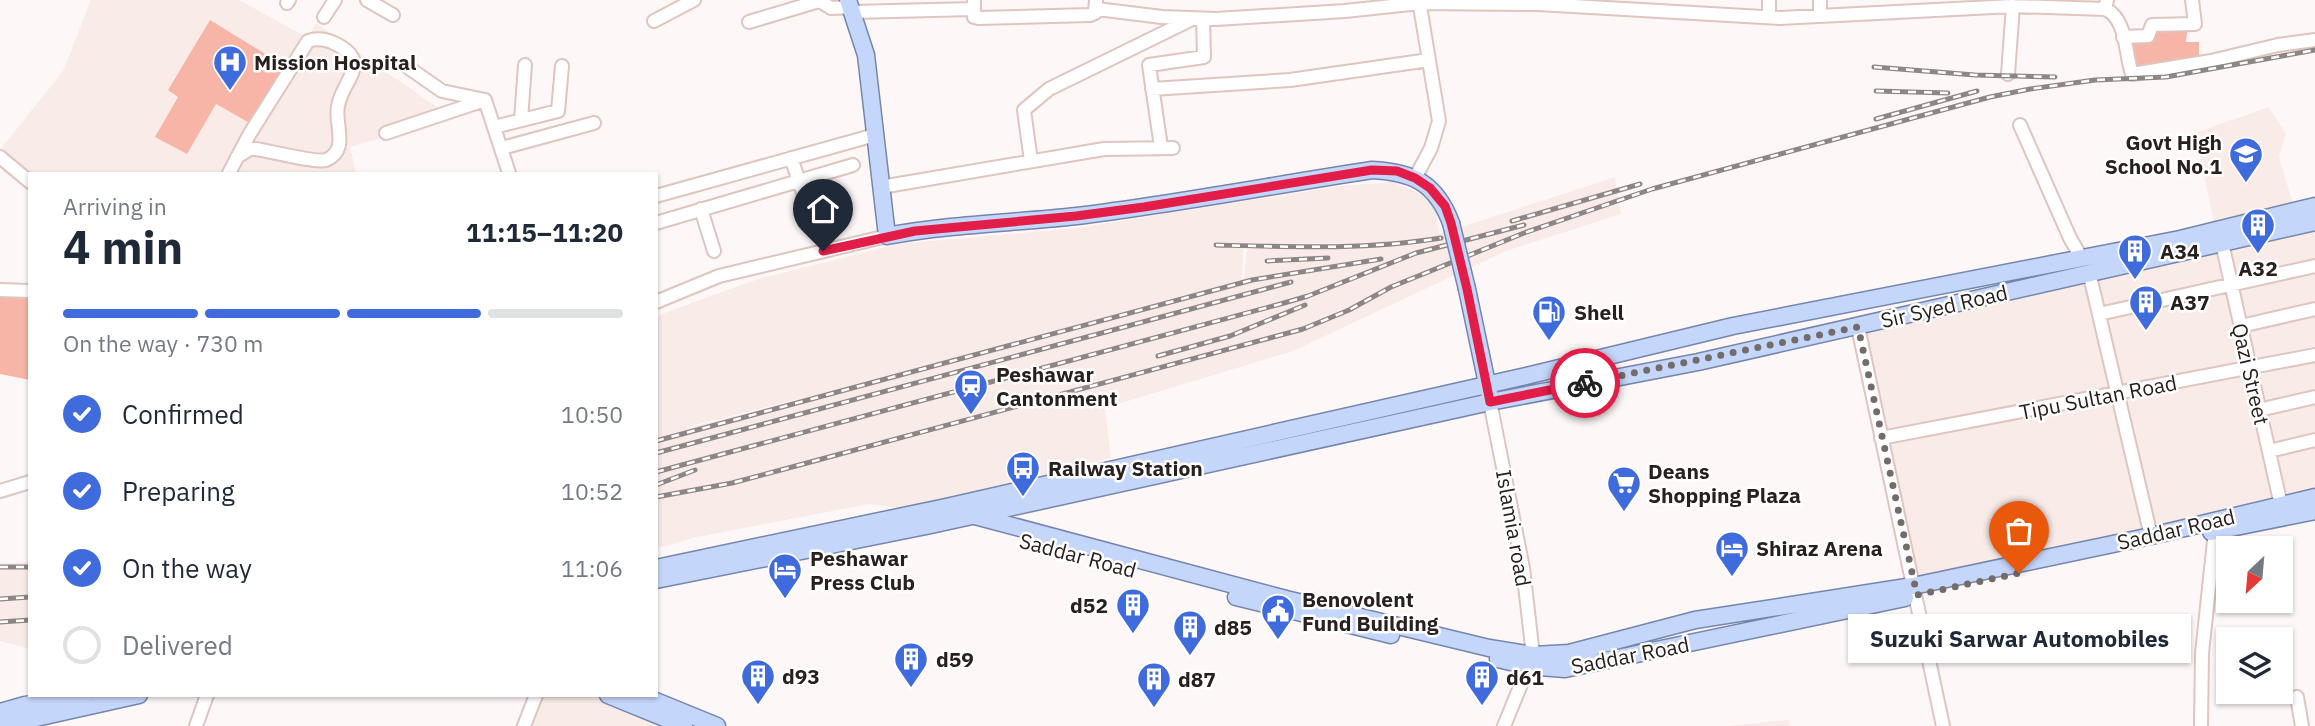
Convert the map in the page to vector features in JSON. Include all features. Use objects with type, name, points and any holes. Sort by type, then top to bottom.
[{"type":"main road","points":[[851,7],[866,55],[887,236],[1176,203],[1372,170],[1397,171],[1430,188],[1445,206],[1467,289],[1490,402]]},
{"type":"main road","name":"Sir Syed Road","points":[[1490,402],[1698,362],[1858,327],[2180,239],[2315,206]]},
{"type":"main road","name":"Sir Syed Road","points":[[2086,265],[2222,243],[2315,222]]},
{"type":"main road","name":"Saddar Road","points":[[658,580],[948,514],[1732,326],[2086,265]]},
{"type":"main road","name":"Saddar Road","points":[[972,516],[1490,402]]},
{"type":"main road","name":"Saddar Road","points":[[948,514],[1311,617],[1565,669],[2315,498]]},
{"type":"main road","name":"Saddar Road","points":[[1915,591],[2315,511]]},
{"type":"main road","name":"Saddar Road","points":[[658,568],[948,514],[972,516],[1041,540]]},
{"type":"main road","points":[[0,712],[72,697]]},
{"type":"main road","points":[[0,726],[34,722],[131,697]]},
{"type":"main road","points":[[613,697],[684,726]]},
{"type":"main road","points":[[646,697],[718,726]]},
{"type":"street","points":[[324,17],[335,0]]},
{"type":"street","points":[[367,0],[393,15]]},
{"type":"street","points":[[654,21],[694,0]]},
{"type":"street","points":[[749,22],[819,0],[831,8],[974,4],[974,17],[978,18],[1090,15],[1095,13],[1096,5],[1199,19],[1345,11],[1420,2],[1636,5],[1769,17],[1890,14],[1932,6],[2106,4],[2117,17],[2132,74],[2315,40]]},
{"type":"street","points":[[1769,0],[1769,17]]},
{"type":"street","points":[[1820,0],[1820,16]]},
{"type":"street","points":[[1889,0],[1890,14]]},
{"type":"street","points":[[2123,37],[2148,36],[2152,25],[2195,24],[2192,0]]},
{"type":"street","points":[[1415,178],[1431,148],[1438,121],[1420,2]]},
{"type":"street","points":[[2008,74],[2013,6]]},
{"type":"street","points":[[881,187],[1104,149],[1167,147],[1152,89],[1149,65],[1204,57],[1199,19]]},
{"type":"street","points":[[1031,161],[1024,110],[1049,89],[1199,19]]},
{"type":"street","points":[[230,172],[237,158],[307,41],[330,41],[349,54],[355,65],[338,104],[340,142],[331,157],[320,161],[250,149],[237,158]]},
{"type":"street","points":[[1152,89],[1290,80],[1429,60]]},
{"type":"street","points":[[521,120],[525,65]]},
{"type":"street","points":[[406,66],[442,90],[485,100]]},
{"type":"street","points":[[494,127],[558,111],[562,66]]},
{"type":"street","points":[[485,100],[509,172]]},
{"type":"street","points":[[386,133],[485,100]]},
{"type":"street","points":[[502,148],[594,123]]},
{"type":"street","points":[[2020,125],[2070,238],[2086,265],[2151,536]]},
{"type":"street","points":[[658,195],[875,135]]},
{"type":"street","points":[[0,157],[28,180]]},
{"type":"street","points":[[792,158],[814,224]]},
{"type":"street","points":[[658,222],[853,165]]},
{"type":"street","points":[[701,209],[714,251]]},
{"type":"street","points":[[658,301],[719,276],[887,236]]},
{"type":"street","name":"Qazi Street","points":[[2222,243],[2281,505]]},
{"type":"street","points":[[2099,314],[2315,266]]},
{"type":"street","points":[[0,290],[28,291]]},
{"type":"street","points":[[2241,326],[2315,309]]},
{"type":"street","points":[[1858,327],[1943,726]]},
{"type":"street","name":"Tipu Sultan Road","points":[[1881,438],[2315,355]]},
{"type":"street","points":[[2259,410],[2315,397]]},
{"type":"street","name":"Islamia road","points":[[1490,402],[1524,568],[1530,660]]},
{"type":"street","points":[[2269,451],[2315,440]]},
{"type":"street","points":[[0,491],[28,483]]},
{"type":"street","points":[[2200,726],[2202,653],[2215,531]]},
{"type":"street","points":[[1504,726],[1530,660]]},
{"type":"street","points":[[196,726],[206,697]]},
{"type":"street","points":[[524,726],[535,697]]},
{"type":"street","points":[[2297,697],[2302,726]]},
{"type":"shaded area","name":"Mission Hospital","points":[[91,0],[239,0],[308,38],[316,23],[444,112],[387,136],[350,147],[356,172],[28,172],[28,179],[0,157],[0,150],[63,71]]},
{"type":"shaded area","points":[[210,20],[288,68],[256,120],[248,122],[216,104],[187,154],[155,137],[178,97],[168,90]]},
{"type":"shaded area","points":[[2155,25],[2188,25],[2186,42],[2199,42],[2199,63],[2135,73],[2123,37],[2149,38]]},
{"type":"shaded area","name":"Govt High School No.1","points":[[2269,107],[2286,134],[2279,157],[2295,211],[2216,232],[2195,133]]},
{"type":"shaded area","points":[[1615,177],[1621,214],[1506,251],[1293,351],[1105,408],[1111,458],[916,510],[869,504],[658,547],[658,316],[667,312],[758,279],[898,244],[1077,228],[1340,186],[1392,182],[1419,193],[1436,211],[1439,233]],"holes":[[[1338,243],[1247,249],[1242,279],[1243,245]],[[852,386],[816,396],[687,428]]]},
{"type":"shaded area","points":[[2315,222],[2315,497],[1913,586],[1858,327]]},
{"type":"shaded area","points":[[0,297],[28,299],[28,380],[0,374]]},
{"type":"shaded area","points":[[28,562],[28,648],[0,641],[0,564]]},
{"type":"shaded area","points":[[535,697],[613,697],[684,726],[524,726]]},
{"type":"shaded area","points":[[1789,720],[1790,726],[1727,726]]},
{"type":"railway","points":[[658,497],[732,483],[1303,329],[1349,310],[1391,287],[1524,233],[1652,189],[1990,97],[2095,80],[2166,77],[2315,50]]},
{"type":"railway","points":[[1874,67],[1975,75],[2055,77]]},
{"type":"railway","points":[[1876,91],[1948,93]]},
{"type":"railway","points":[[1876,119],[1977,91]]},
{"type":"railway","points":[[1512,221],[1640,184]]},
{"type":"railway","points":[[658,471],[1284,303],[1416,253],[1524,225]]},
{"type":"railway","points":[[1216,245],[1357,246],[1441,238]]},
{"type":"railway","points":[[1267,261],[1328,258]]},
{"type":"railway","points":[[658,440],[1252,280],[1381,259]]},
{"type":"railway","points":[[658,452],[1291,282]]},
{"type":"railway","points":[[1158,356],[1230,336],[1305,305]]},
{"type":"railway","points":[[658,484],[695,470]]},
{"type":"railway","points":[[0,567],[28,567]]},
{"type":"railway","points":[[0,599],[28,597]]},
{"type":"railway","points":[[0,622],[28,620]]},
{"type":"way so far","points":[[1585,383],[1698,362],[1858,327],[1917,595],[2019,573]]},
{"type":"place","name":"Mission Hospital","points":[[230,92]]},
{"type":"place","name":"Govt High School No.1","points":[[2246,184]]},
{"type":"place","name":"A32","points":[[2258,255]]},
{"type":"place","name":"A34","points":[[2135,281]]},
{"type":"place","name":"A37","points":[[2146,332]]},
{"type":"place","name":"Shell","points":[[1549,342]]},
{"type":"place","name":"Peshawar Cantonment","points":[[971,416]]},
{"type":"place","name":"Railway Station","points":[[1023,498]]},
{"type":"place","name":"Deans Shopping Plaza","points":[[1624,513]]},
{"type":"place","name":"Suzuki Sarwar Automobiles","points":[[2019,573]]},
{"type":"place","name":"Shiraz Arena","points":[[1732,578]]},
{"type":"place","name":"Peshawar Press Club","points":[[785,600]]},
{"type":"place","name":"d52","points":[[1133,635]]},
{"type":"place","name":"Benovolent Fund Building","points":[[1278,641]]},
{"type":"place","name":"d85","points":[[1190,657]]},
{"type":"place","name":"d59","points":[[911,689]]},
{"type":"place","name":"d93","points":[[758,706]]},
{"type":"place","name":"d61","points":[[1482,707]]},
{"type":"place","name":"d87","points":[[1154,709]]},
{"type":"route","points":[[823,251],[915,231],[1076,216],[1189,201],[1372,170],[1397,171],[1430,188],[1445,206],[1467,289],[1490,402],[1585,383]]}]
